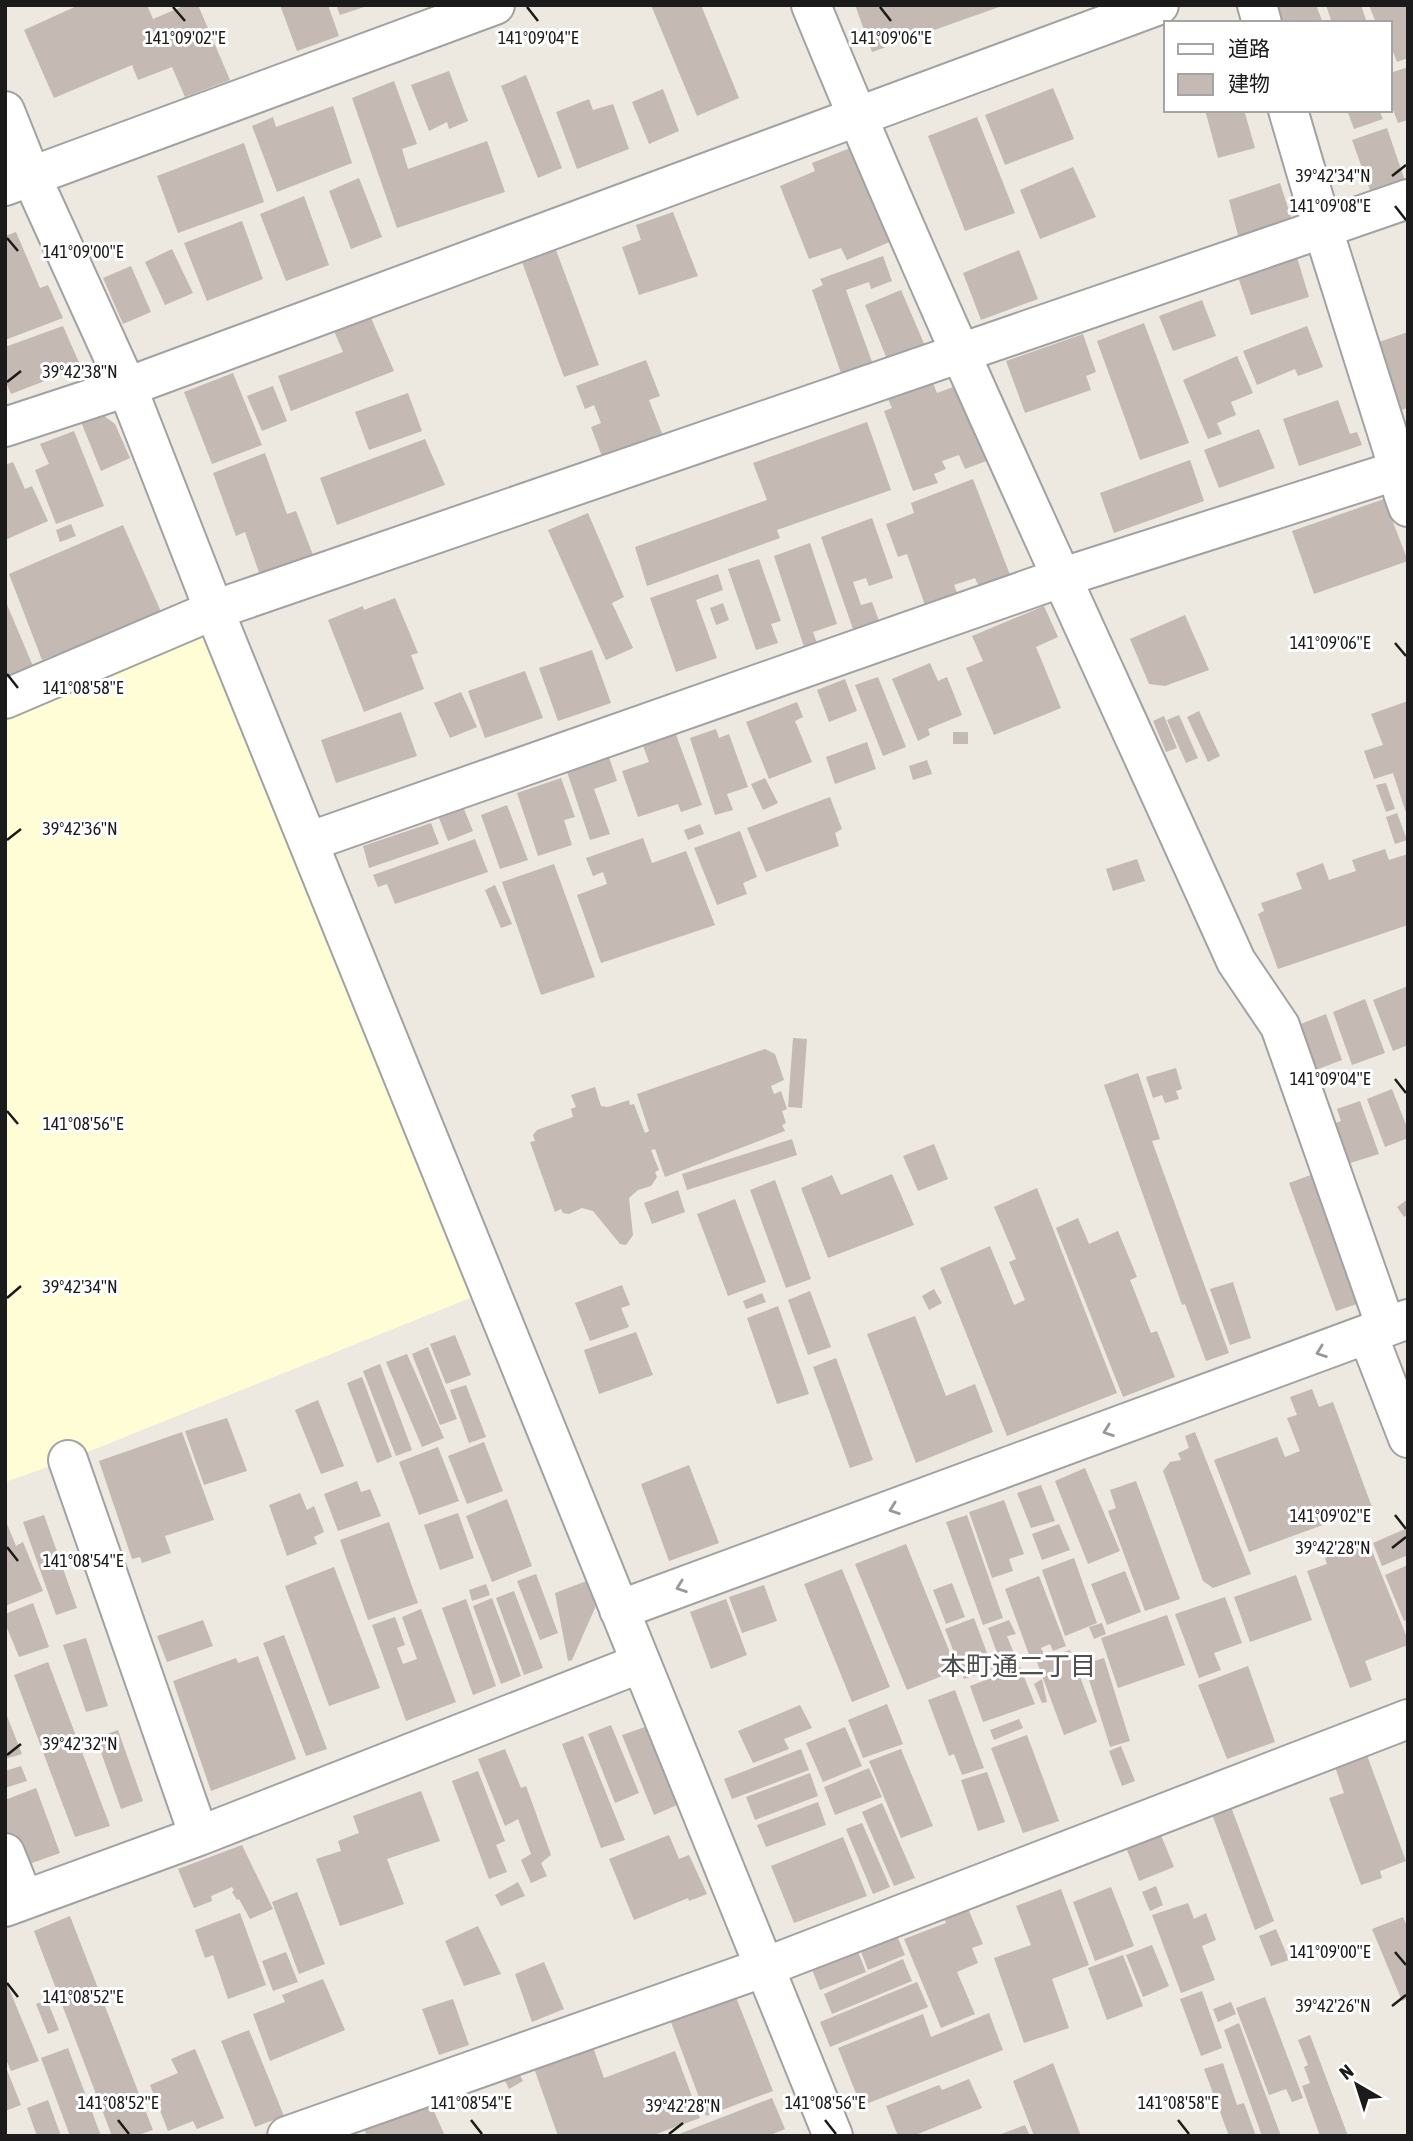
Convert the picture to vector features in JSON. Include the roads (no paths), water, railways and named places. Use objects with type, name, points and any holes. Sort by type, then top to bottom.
[{"type":"street","points":[[18,181],[495,5]]},
{"type":"street","points":[[811,5],[856,116],[1236,961],[1280,1027],[1387,1327],[1408,1438]]},
{"type":"street","points":[[5,427],[127,387],[1159,5]]},
{"type":"street","points":[[5,111],[18,181],[127,387],[214,610],[834,2136]]},
{"type":"street","points":[[1289,112],[1322,226],[1404,469],[1403,493],[1408,508]]},
{"type":"street","points":[[5,699],[214,610],[1322,226],[1408,199]]},
{"type":"street","points":[[308,842],[1063,577],[1404,469]]},
{"type":"street","points":[[619,1610],[1387,1327]]},
{"type":"street","points":[[68,1460],[199,1836]]},
{"type":"street","points":[[5,1853],[15,1904],[199,1836],[640,1663]]},
{"type":"street","points":[[287,2136],[765,1967],[1408,1719]]},
{"type":"district","name":"本町通二丁目","points":[[1018,1666]]}]
